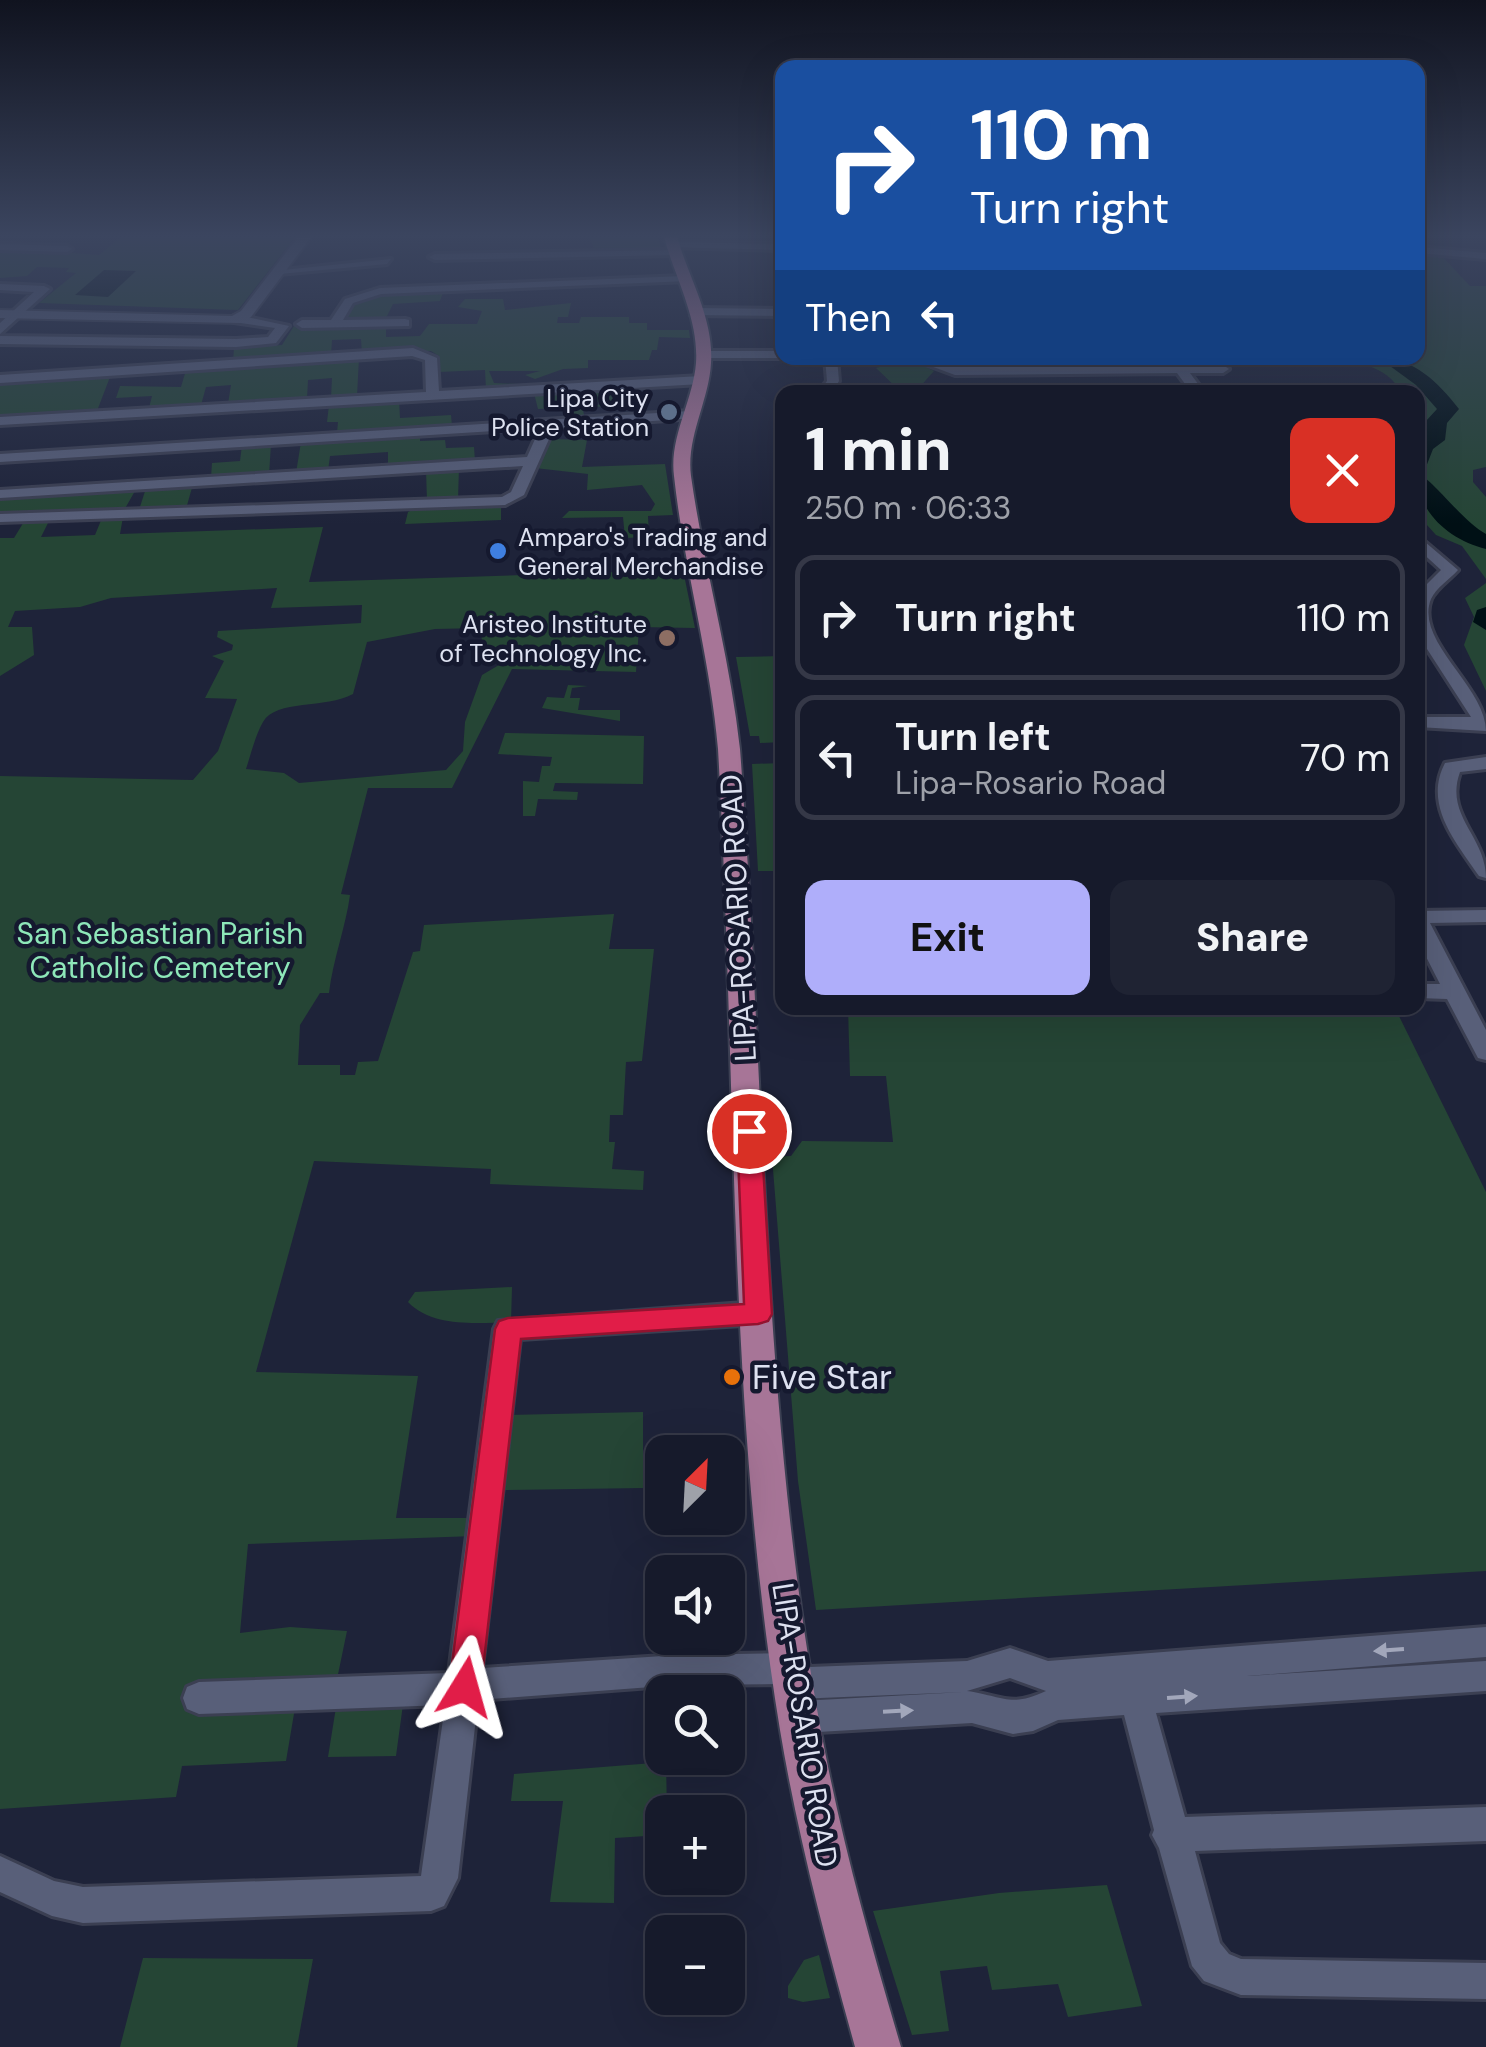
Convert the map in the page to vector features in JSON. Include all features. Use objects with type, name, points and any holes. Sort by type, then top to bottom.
[{"type":"main road","name":"LIPA-ROSARIO ROAD","points":[[698,333],[703,367],[690,414],[682,473],[729,750],[770,1492],[819,1836],[878,2047]]},
{"type":"street","points":[[0,340],[204,344],[272,340],[277,333]]},
{"type":"street","points":[[0,421],[111,393],[420,352],[431,358],[433,394]]},
{"type":"street","points":[[0,379],[111,393],[433,394],[775,356]]},
{"type":"street","points":[[937,365],[955,371],[1094,365]]},
{"type":"street","points":[[1153,365],[1223,369]]},
{"type":"street","points":[[1180,369],[1193,385]]},
{"type":"street","points":[[0,458],[690,414]]},
{"type":"street","points":[[0,518],[505,500],[517,495],[549,424]]},
{"type":"street","points":[[132,514],[151,448]]},
{"type":"street","points":[[0,494],[532,460]]},
{"type":"street","points":[[1425,550],[1450,570],[1425,595]]},
{"type":"street","points":[[1425,577],[1441,578]]},
{"type":"street","points":[[1425,640],[1485,725]]},
{"type":"street","points":[[1425,722],[1485,725]]},
{"type":"street","points":[[1486,763],[1452,767],[1443,791],[1446,805],[1486,872]]},
{"type":"street","points":[[1425,919],[1486,916]]},
{"type":"street","points":[[1425,933],[1486,1052]]},
{"type":"street","points":[[1425,991],[1454,992]]},
{"type":"street","points":[[0,1874],[52,1898],[83,1906],[431,1893],[440,1878],[508,1329],[758,1314]]},
{"type":"street","points":[[801,1717],[970,1692],[1010,1663],[1050,1690],[1132,1684],[1486,1642]]},
{"type":"street","points":[[199,1698],[465,1687],[678,1670],[970,1692],[995,1717],[1018,1719],[1037,1715],[1050,1690]]},
{"type":"street","points":[[1132,1684],[1486,1676]]},
{"type":"street","points":[[1132,1684],[1205,1953],[1228,1974],[1486,1981]]},
{"type":"street","points":[[1170,1835],[1486,1824]]},
{"type":"green space","points":[[290,333],[420,336],[423,333],[689,333],[690,338],[659,337],[657,350],[652,350],[649,360],[588,360],[588,368],[563,369],[535,379],[525,375],[540,371],[489,371],[494,383],[542,385],[486,389],[485,370],[438,372],[439,356],[431,351],[362,353],[361,339],[332,340],[331,355],[233,362],[234,348],[282,345]]},
{"type":"green space","points":[[1425,333],[1486,333],[1486,467],[1473,470],[1473,482],[1486,497],[1486,579],[1462,546],[1436,535],[1425,523],[1425,385],[1396,385],[1365,365],[1425,365]]},
{"type":"green space","points":[[359,358],[357,396],[331,398],[332,378],[308,380],[307,399],[228,404],[231,385],[206,387],[201,405],[149,408],[152,396],[116,398],[120,386],[181,387],[186,370]]},
{"type":"green space","points":[[922,365],[934,371],[921,385],[894,385],[876,368]]},
{"type":"green space","points":[[110,377],[97,411],[0,418],[0,381]]},
{"type":"green space","points":[[631,388],[628,398],[614,401],[623,406],[590,407],[604,403],[580,400],[585,418],[568,419],[565,408],[538,409],[534,393]]},
{"type":"green space","points":[[399,400],[400,418],[451,415],[452,426],[337,433],[338,422],[327,422],[329,405]]},
{"type":"green space","points":[[420,434],[420,441],[445,440],[446,448],[474,447],[475,461],[388,466],[388,452],[330,456],[328,471],[296,473],[301,442]]},
{"type":"green space","points":[[549,439],[587,440],[582,467],[665,464],[673,515],[648,516],[649,537],[625,538],[623,517],[562,518],[569,511],[651,511],[655,504],[642,485],[587,490],[588,474],[535,468]]},
{"type":"green space","points":[[271,444],[269,475],[211,478],[212,463],[240,461],[242,445]]},
{"type":"green space","points":[[459,467],[458,500],[427,501],[426,470]]},
{"type":"green space","points":[[193,484],[186,509],[139,510],[146,488]]},
{"type":"green space","points":[[135,491],[123,512],[0,515],[0,497]]},
{"type":"green space","points":[[501,504],[501,520],[405,524],[408,512],[420,506]]},
{"type":"green space","name":"San Sebastian Parish Catholic Cemetery","points":[[123,517],[120,534],[323,527],[309,582],[683,570],[695,628],[639,627],[636,672],[512,669],[452,788],[368,788],[341,894],[350,895],[329,993],[320,993],[300,1025],[298,1065],[340,1065],[340,1075],[355,1075],[358,1062],[378,1061],[413,952],[420,951],[424,925],[614,914],[609,949],[654,949],[642,1061],[626,1062],[623,1115],[610,1115],[609,1142],[615,1142],[612,1169],[644,1171],[643,1190],[490,1184],[491,1169],[314,1161],[256,1372],[418,1376],[396,1518],[477,1518],[475,1536],[248,1544],[240,1633],[290,1627],[347,1631],[336,1684],[296,1702],[286,1761],[182,1766],[176,1797],[0,1809],[0,776],[193,780],[218,751],[237,699],[205,698],[224,661],[212,656],[232,650],[233,645],[217,637],[218,631],[361,623],[362,605],[271,608],[277,588],[111,598],[80,607],[15,611],[8,627],[32,627],[34,655],[0,676],[0,538],[14,538],[25,520],[50,519],[41,537],[95,535],[102,518]],"holes":[[[481,628],[482,643],[500,656],[499,665],[482,675],[465,722],[463,751],[446,770],[299,783],[284,773],[246,769],[258,733],[269,715],[353,694],[367,642],[435,629]]]},
{"type":"green space","points":[[1486,583],[1486,691],[1464,645],[1474,617],[1465,598]]},
{"type":"green space","points":[[775,656],[775,742],[760,743],[759,736],[750,736],[736,657]]},
{"type":"green space","points":[[568,685],[588,686],[572,688],[570,698],[580,698],[578,710],[620,710],[620,721],[542,708],[547,697],[564,698]]},
{"type":"green space","points":[[505,733],[644,736],[643,784],[555,783],[553,791],[578,792],[577,800],[538,799],[535,816],[523,816],[523,781],[539,782],[542,766],[550,766],[552,757],[498,754]]},
{"type":"green space","points":[[775,763],[775,871],[758,871],[752,764]]},
{"type":"green space","points":[[848,1015],[1398,1015],[1486,1192],[1486,1571],[816,1610],[798,1481],[772,1157],[791,1156],[802,1141],[893,1142],[886,1076],[850,1076]]},
{"type":"green space","points":[[512,1287],[511,1322],[443,1320],[408,1302],[415,1292]]},
{"type":"green space","points":[[643,1412],[643,1488],[503,1490],[507,1415]]},
{"type":"green space","points":[[404,1697],[396,1756],[328,1757],[337,1701]]},
{"type":"green space","points":[[645,1764],[645,1775],[666,1775],[667,1795],[645,1795],[645,1836],[615,1838],[614,1903],[550,1902],[563,1801],[511,1801],[514,1774]]},
{"type":"green space","points":[[1107,1885],[1142,2006],[1068,2017],[1058,1984],[992,1990],[987,1966],[940,1971],[949,2031],[912,2035],[873,1911],[999,1893]]},
{"type":"green space","points":[[819,1955],[830,1998],[803,2002],[788,1998],[788,1986],[804,1960]]},
{"type":"green space","points":[[143,1958],[313,1959],[297,2047],[120,2047]]},
{"type":"waterway","points":[[1399,365],[1423,381],[1449,409],[1437,421],[1434,440],[1425,445]]},
{"type":"waterway","points":[[1425,491],[1447,518],[1486,542]]},
{"type":"waterway","points":[[1486,615],[1486,622]]},
{"type":"place","name":"Lipa City Police Station","points":[[669,412]]},
{"type":"place","name":"Amparo's Trading and General Merchandise","points":[[498,551]]},
{"type":"place","name":"Aristeo Institute of Technology Inc.","points":[[667,638]]},
{"type":"place","name":"Five Star","points":[[732,1377]]},
{"type":"route","points":[[465,1687],[508,1329],[758,1314],[749,1131]]}]
